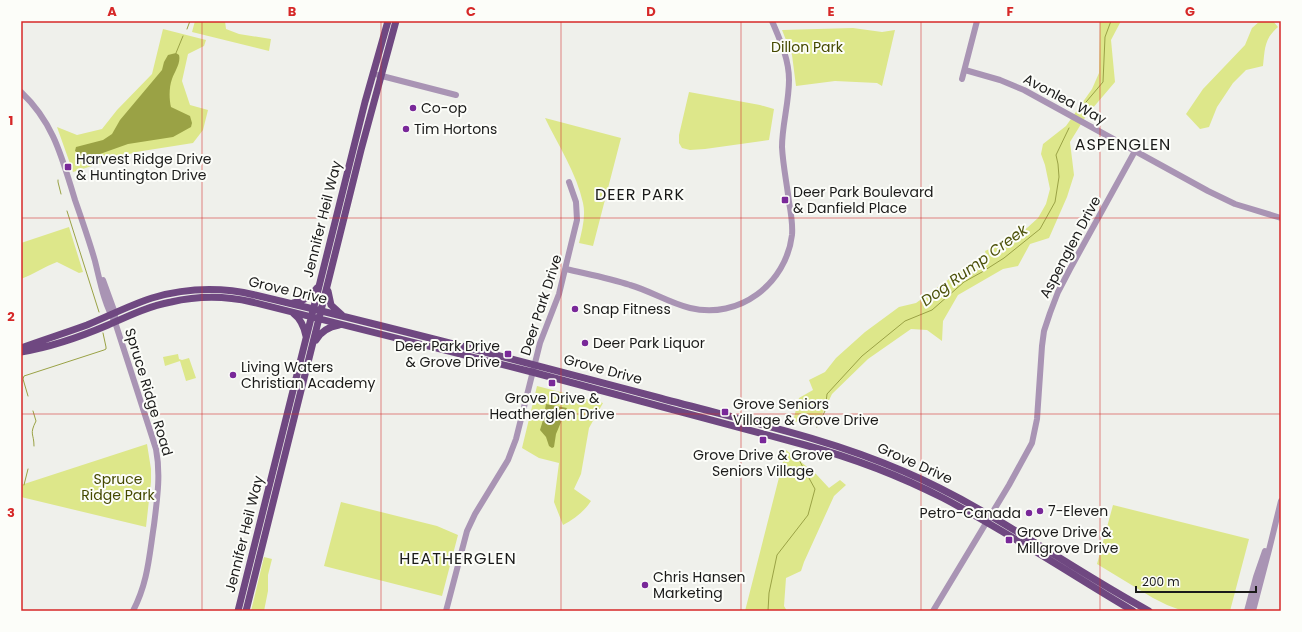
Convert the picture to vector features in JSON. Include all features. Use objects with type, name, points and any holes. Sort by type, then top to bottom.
[{"type":"main road","name":"Jennifer Heil Way","points":[[246,611],[313,346],[321,311],[324,283],[372,74],[388,21]]},
{"type":"main road","name":"Jennifer Heil Way","points":[[238,611],[306,338],[314,309],[324,283],[396,21]]},
{"type":"main road","points":[[291,304],[307,299],[324,283],[331,305],[344,317]]},
{"type":"main road","name":"Grove Drive","points":[[21,348],[74,330],[152,298],[200,290],[225,290],[247,293],[314,309],[533,368],[829,452],[869,466],[917,486],[988,519],[1149,611]]},
{"type":"main road","name":"Grove Drive","points":[[21,352],[43,349],[76,338],[138,312],[171,302],[201,298],[218,298],[245,300],[319,319],[533,368]]},
{"type":"main road","points":[[291,312],[299,317],[302,322],[306,338]]},
{"type":"main road","points":[[313,346],[319,335],[326,328],[343,324]]},
{"type":"main road","name":"Grove Drive","points":[[988,519],[1133,611]]},
{"type":"street","points":[[566,269],[624,283],[682,306],[704,310],[721,310],[735,306],[756,296],[767,287],[779,272],[784,262],[793,229],[782,148],[789,86],[788,70],[784,53],[772,21]]},
{"type":"street","points":[[962,79],[977,21]]},
{"type":"street","name":"Avonlea Way","points":[[965,70],[1000,80],[1020,88],[1208,192],[1235,204],[1281,218]]},
{"type":"street","points":[[372,74],[456,95]]},
{"type":"street","name":"Spruce Ridge Road","points":[[21,92],[39,111],[51,131],[61,157],[100,283],[113,314],[153,438],[158,464],[158,490],[148,569],[140,597],[133,611]]},
{"type":"street","name":"Aspenglen Drive","points":[[933,611],[1032,443],[1037,419],[1043,339],[1050,313],[1058,292],[1135,151]]},
{"type":"street","name":"Deer Park Drive","points":[[446,611],[467,531],[475,514],[508,460],[516,439],[540,343],[560,294],[577,220],[576,202],[569,182]]},
{"type":"street","points":[[1253,611],[1281,501]]},
{"type":"street","points":[[1247,611],[1256,577],[1278,516]]},
{"type":"green space","points":[[195,21],[225,21],[226,29],[239,34],[271,39],[269,51],[192,32]]},
{"type":"green space","points":[[1100,21],[1121,21],[1111,40],[1115,82],[1086,116],[1070,142],[1074,175],[1067,197],[1049,238],[1030,244],[1018,266],[1003,269],[958,295],[943,321],[942,341],[927,330],[911,329],[868,359],[832,394],[817,425],[793,421],[799,398],[813,390],[809,380],[825,372],[836,358],[865,332],[899,307],[916,303],[960,271],[988,262],[985,251],[1017,237],[1038,218],[1046,204],[1050,189],[1041,154],[1043,144],[1066,126],[1092,89],[1099,73]]},
{"type":"green space","points":[[1260,21],[1273,21],[1278,27],[1273,31],[1266,45],[1263,66],[1246,70],[1233,83],[1217,107],[1209,127],[1200,129],[1186,114],[1203,89],[1245,45],[1252,28]]},
{"type":"green space","name":"Dillon Park","points":[[853,28],[882,32],[895,30],[882,86],[877,83],[835,81],[796,86],[792,55],[782,30]]},
{"type":"green space","points":[[163,29],[206,40],[204,46],[188,54],[182,81],[190,105],[208,110],[203,130],[193,143],[136,152],[73,172],[57,127],[77,135],[102,129],[117,110],[152,74]]},
{"type":"green space","points":[[689,92],[774,109],[769,140],[705,149],[690,150],[682,148],[679,143],[679,135]]},
{"type":"green space","points":[[545,118],[621,138],[593,246],[579,243],[584,213],[583,203],[572,170]]},
{"type":"green space","points":[[69,227],[83,272],[79,273],[57,262],[21,279],[21,243]]},
{"type":"green space","points":[[178,354],[179,359],[182,360],[189,358],[196,378],[186,381],[180,361],[165,366],[163,357]]},
{"type":"green space","points":[[537,386],[603,403],[589,428],[581,474],[574,489],[591,501],[578,515],[563,525],[554,502],[559,463],[539,458],[522,448]]},
{"type":"green space","name":"Spruce Ridge Park","points":[[147,444],[151,469],[151,482],[146,527],[21,497],[21,485]]},
{"type":"green space","points":[[786,450],[816,474],[829,488],[840,480],[846,485],[834,496],[801,571],[786,578],[784,606],[787,611],[745,611]]},
{"type":"green space","points":[[341,502],[437,526],[458,535],[442,596],[324,566]]},
{"type":"green space","points":[[1113,505],[1249,539],[1230,611],[1183,611],[1153,598],[1097,564]]},
{"type":"green space","points":[[264,557],[272,559],[268,575],[268,591],[264,611],[251,611]]},
{"type":"shaded area","points":[[176,53],[179,55],[179,61],[170,86],[170,104],[171,107],[190,116],[192,123],[191,127],[173,137],[128,144],[86,159],[75,151],[76,147],[103,140],[112,134],[120,120],[162,70],[168,55]]},
{"type":"shaded area","points":[[546,404],[567,408],[556,434],[554,447],[552,448],[549,446],[546,437],[540,430]]},
{"type":"waterway","points":[[187,29],[190,21]]},
{"type":"waterway","name":"Dog Rump Creek","points":[[1081,108],[1103,82],[1105,37],[1111,21]]},
{"type":"waterway","points":[[176,53],[183,36]]},
{"type":"waterway","name":"Dog Rump Creek","points":[[817,427],[825,411],[827,394],[862,356],[905,321],[932,310],[964,282],[1004,258],[1040,229],[1055,202],[1059,177],[1056,155],[1069,128]]},
{"type":"waterway","points":[[58,180],[61,194]]},
{"type":"waterway","points":[[67,211],[99,312]]},
{"type":"waterway","points":[[28,396],[23,379],[24,376],[106,349],[103,333]]},
{"type":"waterway","points":[[33,411],[36,421],[32,432],[34,446]]},
{"type":"waterway","name":"Dog Rump Creek","points":[[768,611],[769,593],[777,555],[808,515],[815,489],[798,458]]},
{"type":"waterway","points":[[24,485],[28,469]]},
{"type":"place","name":"Co-op","points":[[413,108]]},
{"type":"place","name":"Tim Hortons","points":[[406,129]]},
{"type":"place","name":"Harvest Ridge Drive & Huntington Drive","points":[[68,167]]},
{"type":"place","name":"Deer Park Boulevard & Danfield Place","points":[[785,200]]},
{"type":"place","name":"Snap Fitness","points":[[575,309]]},
{"type":"place","name":"Deer Park Liquor","points":[[585,343]]},
{"type":"place","name":"Deer Park Drive & Grove Drive","points":[[508,354]]},
{"type":"place","name":"Living Waters Christian Academy","points":[[233,375]]},
{"type":"place","name":"Grove Drive & Heatherglen Drive","points":[[552,383]]},
{"type":"place","name":"Grove Seniors Village & Grove Drive","points":[[725,412]]},
{"type":"place","name":"Grove Drive & Grove Seniors Village","points":[[763,440]]},
{"type":"place","name":"7-Eleven","points":[[1040,511]]},
{"type":"place","name":"Petro-Canada","points":[[1029,513]]},
{"type":"place","name":"Grove Drive & Millgrove Drive","points":[[1009,540]]},
{"type":"place","name":"Chris Hansen Marketing","points":[[645,585]]},
{"type":"district","name":"ASPENGLEN","points":[[1123,144]]},
{"type":"district","name":"DEER PARK","points":[[640,194]]},
{"type":"district","name":"HEATHERGLEN","points":[[458,558]]}]
